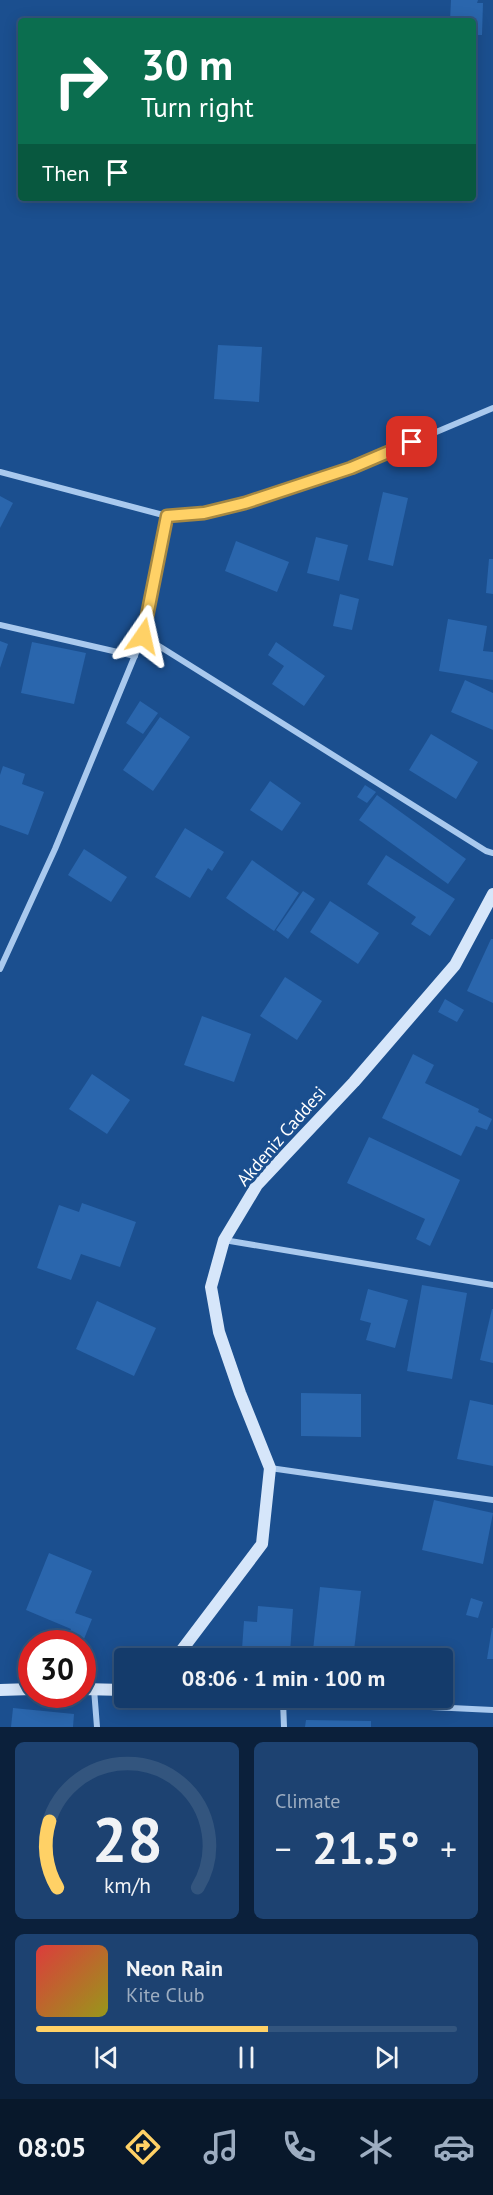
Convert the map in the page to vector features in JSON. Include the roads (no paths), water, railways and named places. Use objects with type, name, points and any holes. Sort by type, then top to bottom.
[{"type":"street","points":[[0,472],[167,516],[204,513],[235,506],[330,475],[493,408]]},
{"type":"street","points":[[0,969],[55,849],[143,636],[167,516]]},
{"type":"street","points":[[0,625],[135,656]]},
{"type":"street","points":[[143,636],[486,851],[493,853]]},
{"type":"street","name":"Akdeniz Caddesi","points":[[183,1648],[262,1544],[270,1468],[219,1332],[211,1287],[224,1240],[257,1185],[354,1082],[455,965],[493,894]]},
{"type":"street","points":[[224,1240],[493,1285]]},
{"type":"street","points":[[270,1468],[493,1500]]},
{"type":"street","points":[[0,1690],[18,1689]]},
{"type":"street","points":[[96,1689],[114,1690]]},
{"type":"street","points":[[92,1708],[97,1727]]},
{"type":"street","points":[[283,1708],[284,1727]]},
{"type":"street","points":[[446,1708],[493,1710]]}]
